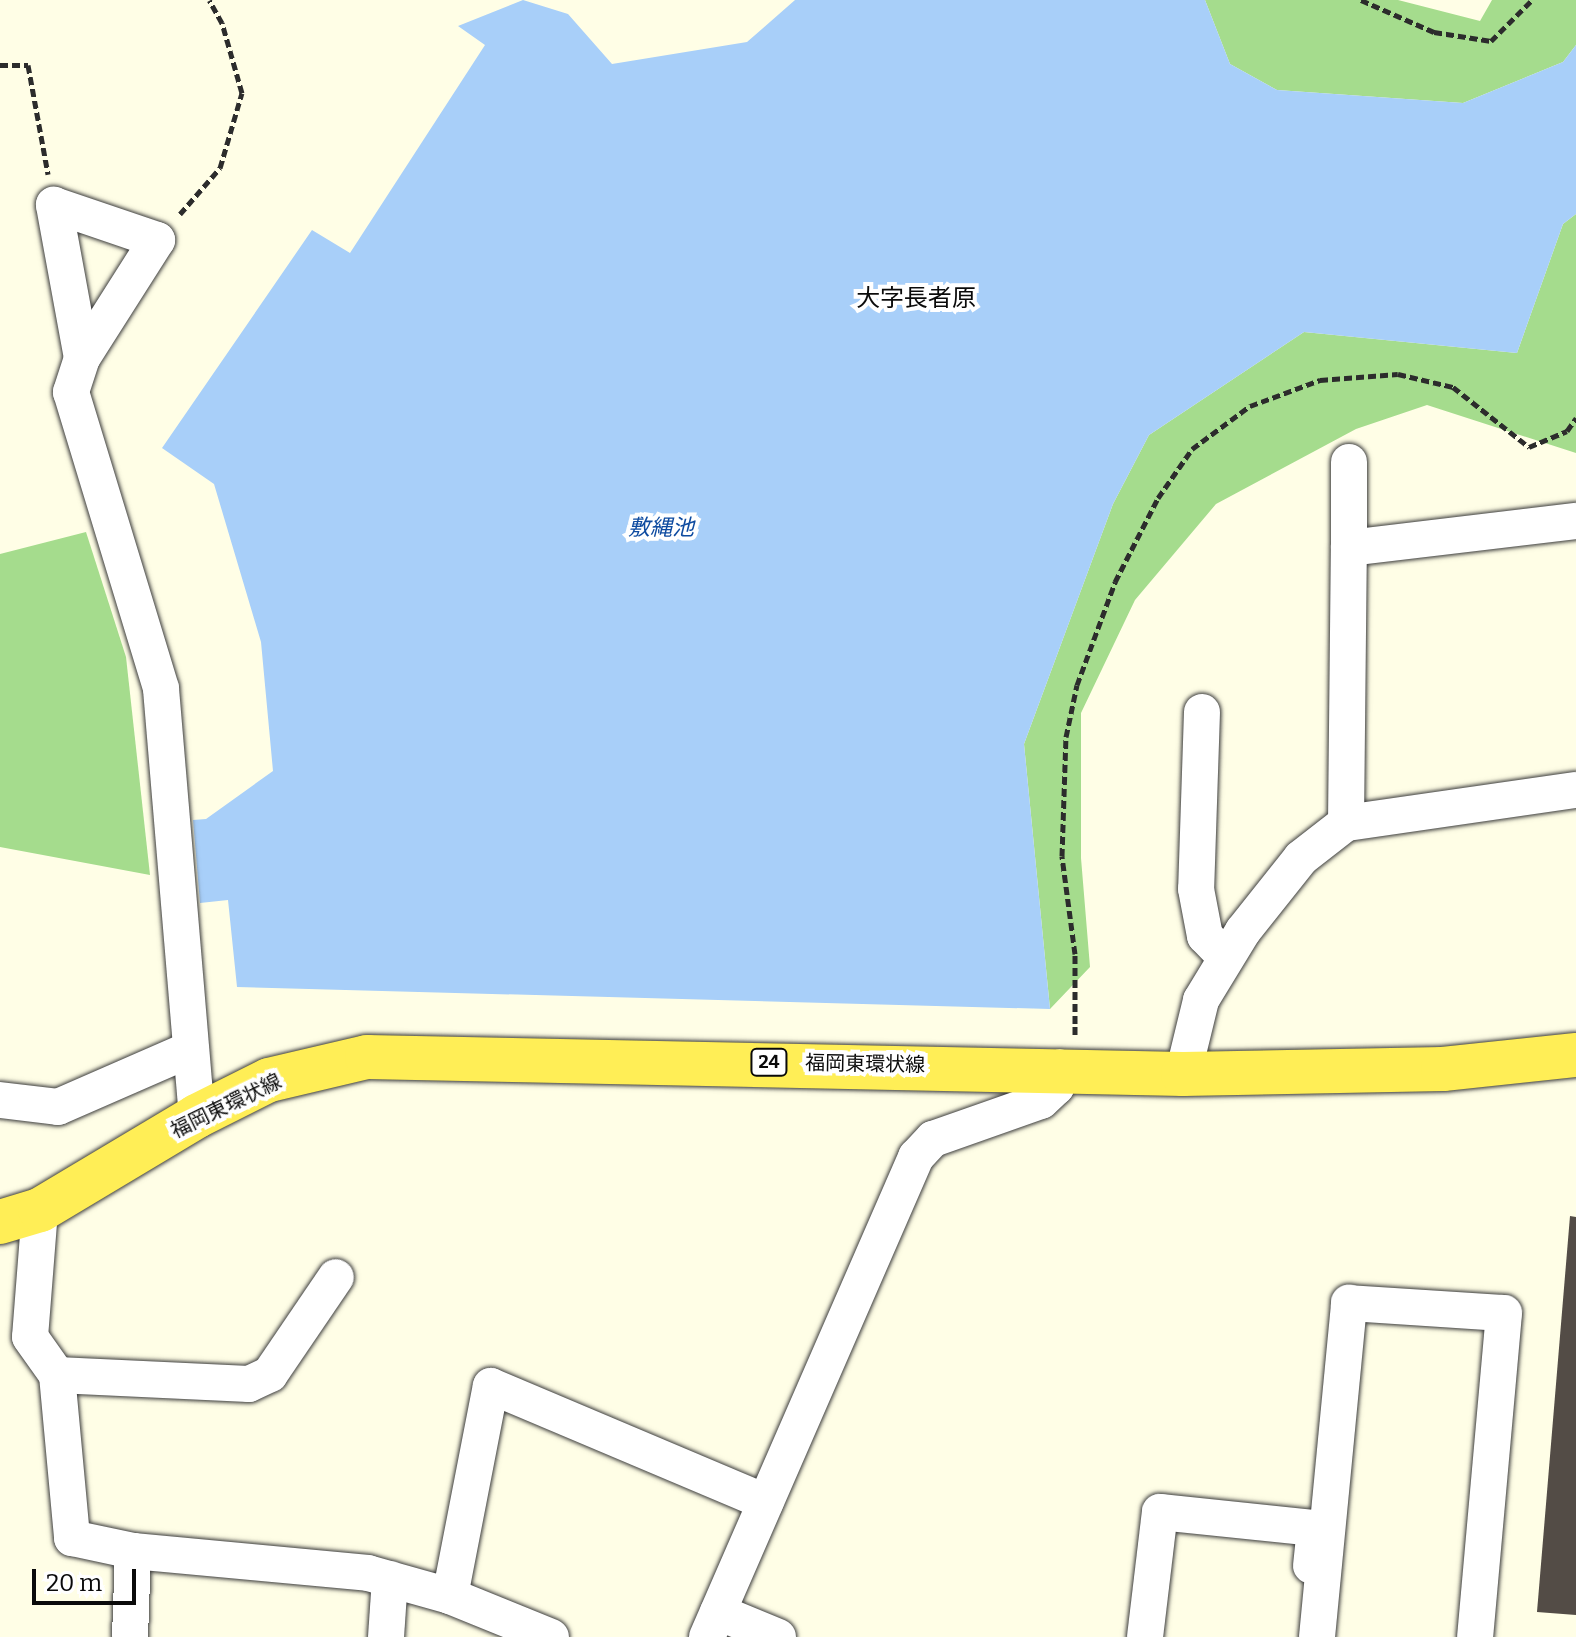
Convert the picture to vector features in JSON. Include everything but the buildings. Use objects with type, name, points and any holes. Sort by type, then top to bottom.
[{"type":"main road","name":"福岡東環状線","points":[[20,1216],[197,1116],[269,1080],[367,1057],[1068,1068],[1183,1074],[1443,1069],[1576,1055]]},
{"type":"street","points":[[82,358],[54,205],[157,240],[82,358],[71,392],[161,689],[197,1116]]},
{"type":"street","points":[[1346,823],[1349,462]]},
{"type":"street","points":[[1349,548],[1576,521]]},
{"type":"street","points":[[1202,712],[1196,889],[1205,936],[1226,958]]},
{"type":"street","points":[[1183,1074],[1201,1000],[1226,958],[1301,858],[1346,823],[1576,790]]},
{"type":"street","points":[[0,1100],[58,1107],[191,1049]]},
{"type":"street","points":[[778,1637],[713,1625],[916,1157],[933,1139],[1041,1101],[1056,1087],[1068,1068]]},
{"type":"street","points":[[20,1216],[30,1337],[57,1375],[72,1538],[133,1551],[390,1579],[450,1596],[551,1637]]},
{"type":"street","points":[[57,1375],[249,1384],[270,1374],[336,1277]]},
{"type":"street","points":[[1317,1637],[1349,1303],[1504,1313],[1475,1637]]},
{"type":"street","points":[[450,1596],[491,1386],[766,1502]]},
{"type":"street","points":[[1145,1637],[1160,1512],[1315,1528],[1304,1637]]},
{"type":"street","points":[[130,1637],[133,1551]]},
{"type":"street","points":[[386,1637],[390,1579]]},
{"type":"path","points":[[157,240],[220,168],[242,93],[222,23],[209,0]]},
{"type":"path","points":[[1361,0],[1434,32],[1491,41],[1532,0]]},
{"type":"path","points":[[0,65],[28,65],[54,205]]},
{"type":"path","points":[[1068,1068],[1075,954],[1062,856],[1066,737],[1077,685],[1115,582],[1158,498],[1192,449],[1250,406],[1320,380],[1398,374],[1453,387],[1529,447],[1567,431],[1576,418]]},
{"type":"green space","points":[[1205,0],[1398,0],[1480,21],[1492,0],[1576,0],[1576,45],[1563,62],[1463,103],[1277,90],[1230,64]]},
{"type":"green space","points":[[1576,214],[1576,453],[1427,405],[1356,429],[1216,504],[1135,600],[1081,713],[1081,858],[1090,967],[1050,1009],[1024,744],[1113,504],[1149,435],[1304,332],[1517,353],[1563,224]]},
{"type":"green space","points":[[86,532],[126,657],[150,875],[0,847],[0,554]]},
{"type":"water","name":"敷縄池","points":[[523,0],[568,14],[612,64],[747,42],[795,0],[1205,0],[1230,64],[1277,90],[1463,103],[1563,62],[1576,45],[1576,214],[1563,224],[1517,353],[1304,332],[1149,435],[1113,504],[1024,744],[1050,1009],[237,987],[228,900],[200,903],[193,820],[206,819],[273,771],[261,642],[214,484],[162,448],[312,230],[350,253],[485,45],[458,26]]},
{"type":"district","name":"大字長者原","points":[[916,299]]}]
